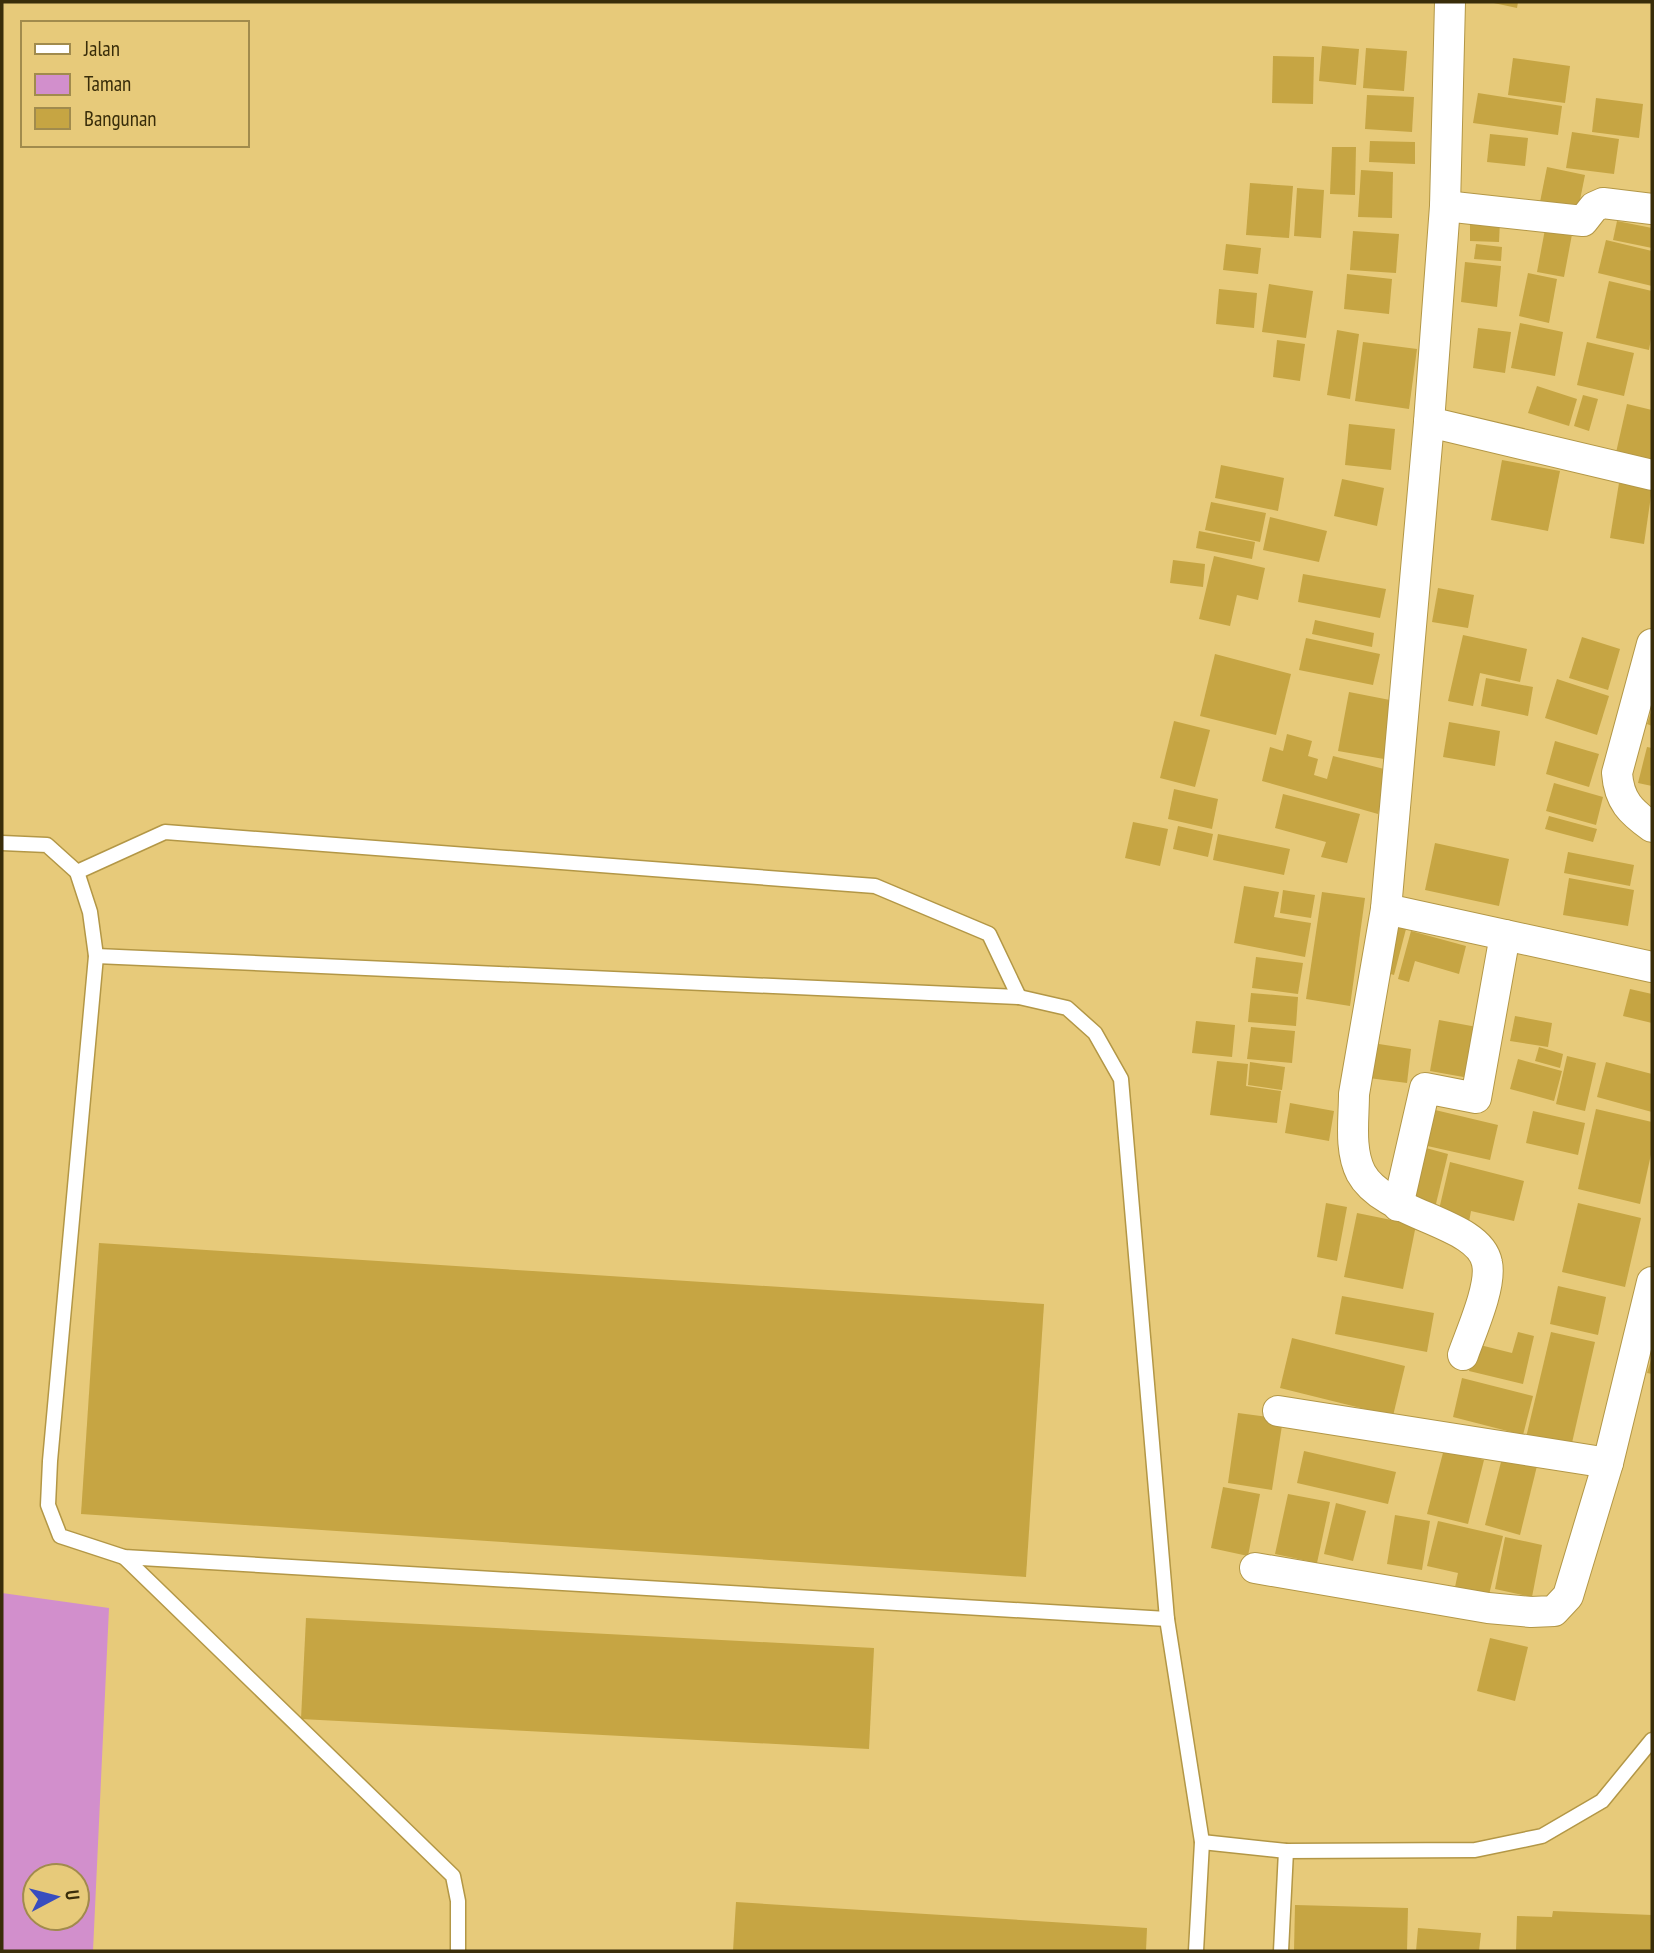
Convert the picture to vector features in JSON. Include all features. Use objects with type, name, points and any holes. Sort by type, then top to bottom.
[{"type":"street","points":[[1450,2],[1445,206],[1429,422],[1386,909],[1354,1094],[1354,1152],[1361,1173],[1378,1193],[1398,1206],[1470,1238],[1481,1247],[1488,1263],[1486,1281],[1463,1355]]},
{"type":"street","points":[[1445,206],[1583,221],[1594,207],[1603,203],[1652,209]]},
{"type":"street","points":[[1429,422],[1652,475]]},
{"type":"street","points":[[1652,644],[1617,773],[1618,788],[1624,803],[1652,827]]},
{"type":"street","points":[[1386,909],[1652,967]]},
{"type":"street","points":[[1398,1206],[1425,1088],[1476,1098],[1505,935]]},
{"type":"street","points":[[1255,1568],[1488,1608],[1554,1611],[1568,1596],[1608,1463],[1652,1282]]},
{"type":"street","points":[[1278,1411],[1608,1463]]},
{"type":"lane","points":[[77,872],[165,832],[875,886],[989,934],[1020,997]]},
{"type":"lane","points":[[2,843],[47,845],[77,872],[90,912],[96,956],[48,1505],[60,1536],[124,1557],[1167,1619]]},
{"type":"lane","points":[[96,956],[1020,997],[1067,1008],[1096,1033],[1121,1079],[1167,1619],[1202,1842],[1196,1951]]},
{"type":"lane","points":[[124,1557],[453,1876],[458,1901],[458,1951]]},
{"type":"lane","points":[[1202,1842],[1286,1851],[1475,1850],[1542,1836],[1602,1801],[1652,1740]]},
{"type":"lane","points":[[1281,1951],[1286,1851]]},
{"type":"green space","points":[[2,1593],[109,1608],[93,1951],[2,1951]]},
{"type":"building","points":[[1489,2],[1518,2],[1517,8]]},
{"type":"building","points":[[1322,46],[1359,49],[1356,85],[1319,81]]},
{"type":"building","points":[[1366,48],[1407,51],[1404,91],[1363,88]]},
{"type":"building","points":[[1273,56],[1314,57],[1313,104],[1272,103]]},
{"type":"building","points":[[1513,58],[1570,66],[1565,103],[1508,95]]},
{"type":"building","points":[[1478,93],[1562,106],[1558,135],[1473,123]]},
{"type":"building","points":[[1367,95],[1414,97],[1412,132],[1365,129]]},
{"type":"building","points":[[1596,98],[1643,104],[1639,138],[1592,132]]},
{"type":"building","points":[[1572,132],[1619,139],[1614,174],[1566,168]]},
{"type":"building","points":[[1490,134],[1528,138],[1525,166],[1487,162]]},
{"type":"building","points":[[1370,141],[1415,142],[1415,164],[1369,162]]},
{"type":"building","points":[[1332,147],[1356,147],[1355,195],[1330,194]]},
{"type":"building","points":[[1547,167],[1585,175],[1578,210],[1540,202]]},
{"type":"building","points":[[1361,170],[1393,172],[1392,218],[1358,217]]},
{"type":"building","points":[[1250,183],[1293,186],[1289,238],[1246,235]]},
{"type":"building","points":[[1297,188],[1324,190],[1321,238],[1294,236]]},
{"type":"building","points":[[1470,220],[1500,221],[1499,242],[1470,241]]},
{"type":"building","points":[[1617,221],[1652,228],[1652,248],[1613,240]]},
{"type":"building","points":[[1546,224],[1573,229],[1564,277],[1537,272]]},
{"type":"building","points":[[1353,231],[1399,234],[1396,273],[1350,270]]},
{"type":"building","points":[[1606,240],[1652,251],[1652,286],[1598,273]]},
{"type":"building","points":[[1226,244],[1261,248],[1258,274],[1223,270]]},
{"type":"building","points":[[1476,244],[1502,247],[1501,261],[1474,259]]},
{"type":"building","points":[[1465,262],[1501,266],[1497,307],[1461,302]]},
{"type":"building","points":[[1528,273],[1557,279],[1549,323],[1519,316]]},
{"type":"building","points":[[1347,274],[1392,279],[1389,314],[1344,309]]},
{"type":"building","points":[[1609,281],[1652,291],[1652,333],[1649,350],[1596,338]]},
{"type":"building","points":[[1269,284],[1313,291],[1306,338],[1262,332]]},
{"type":"building","points":[[1219,289],[1257,293],[1254,328],[1216,324]]},
{"type":"building","points":[[1520,323],[1563,332],[1555,376],[1511,368]]},
{"type":"building","points":[[1478,328],[1511,332],[1505,373],[1473,368]]},
{"type":"building","points":[[1337,330],[1359,334],[1350,399],[1327,395]]},
{"type":"building","points":[[1277,340],[1305,344],[1300,381],[1273,377]]},
{"type":"building","points":[[1363,342],[1417,349],[1409,409],[1355,401]]},
{"type":"building","points":[[1587,342],[1634,353],[1624,396],[1577,385]]},
{"type":"building","points":[[1537,386],[1577,399],[1569,426],[1528,413]]},
{"type":"building","points":[[1583,395],[1598,399],[1589,431],[1574,426]]},
{"type":"building","points":[[1627,404],[1652,410],[1652,461],[1615,457]]},
{"type":"building","points":[[1349,424],[1395,429],[1391,470],[1345,465]]},
{"type":"building","points":[[1502,460],[1560,471],[1548,531],[1491,520]]},
{"type":"building","points":[[1221,465],[1284,478],[1278,511],[1215,498]]},
{"type":"building","points":[[1342,479],[1384,488],[1377,526],[1334,516]]},
{"type":"building","points":[[1619,483],[1652,489],[1644,544],[1610,538]]},
{"type":"building","points":[[1211,502],[1266,513],[1260,542],[1205,530]]},
{"type":"building","points":[[1270,517],[1327,531],[1319,562],[1263,550]]},
{"type":"building","points":[[1199,531],[1255,542],[1252,559],[1196,548]]},
{"type":"building","points":[[1214,556],[1265,568],[1258,600],[1237,595],[1230,626],[1199,619]]},
{"type":"building","points":[[1173,560],[1205,564],[1203,587],[1170,583]]},
{"type":"building","points":[[1303,574],[1386,589],[1380,618],[1298,602]]},
{"type":"building","points":[[1438,588],[1474,595],[1468,628],[1432,622]]},
{"type":"building","points":[[1315,620],[1374,633],[1372,647],[1312,634]]},
{"type":"building","points":[[1463,635],[1527,649],[1520,682],[1480,673],[1473,706],[1448,701]]},
{"type":"building","points":[[1582,637],[1620,649],[1608,690],[1569,678]]},
{"type":"building","points":[[1306,638],[1380,654],[1373,685],[1299,670]]},
{"type":"building","points":[[1215,654],[1291,674],[1276,735],[1200,716]]},
{"type":"building","points":[[1486,678],[1533,687],[1528,716],[1481,706]]},
{"type":"building","points":[[1557,679],[1609,696],[1597,735],[1545,718]]},
{"type":"building","points":[[1349,692],[1395,701],[1384,759],[1338,751]]},
{"type":"building","points":[[1652,709],[1652,726],[1647,724]]},
{"type":"building","points":[[1174,721],[1210,730],[1195,787],[1160,778]]},
{"type":"building","points":[[1449,722],[1500,731],[1495,766],[1443,757]]},
{"type":"building","points":[[1287,734],[1312,741],[1308,756],[1318,759],[1314,775],[1327,779],[1333,756],[1388,770],[1378,814],[1262,781],[1270,747],[1283,751]]},
{"type":"building","points":[[1555,741],[1599,754],[1589,787],[1546,774]]},
{"type":"building","points":[[1647,747],[1652,748],[1652,786],[1638,783]]},
{"type":"building","points":[[1554,783],[1603,797],[1596,825],[1546,811]]},
{"type":"building","points":[[1174,789],[1218,799],[1212,829],[1168,819]]},
{"type":"building","points":[[1283,794],[1360,814],[1347,863],[1321,857],[1326,842],[1275,828]]},
{"type":"building","points":[[1549,816],[1597,829],[1593,842],[1545,829]]},
{"type":"building","points":[[1133,822],[1168,829],[1160,866],[1125,858]]},
{"type":"building","points":[[1178,826],[1213,834],[1208,857],[1173,849]]},
{"type":"building","points":[[1218,834],[1290,849],[1284,875],[1213,860]]},
{"type":"building","points":[[1435,843],[1509,859],[1499,906],[1425,890]]},
{"type":"building","points":[[1568,852],[1634,865],[1630,886],[1564,873]]},
{"type":"building","points":[[1569,878],[1634,890],[1628,926],[1563,915]]},
{"type":"building","points":[[1244,886],[1279,892],[1274,917],[1311,923],[1305,957],[1234,943]]},
{"type":"building","points":[[1283,890],[1315,895],[1311,918],[1280,913]]},
{"type":"building","points":[[1322,892],[1365,898],[1350,1006],[1306,999]]},
{"type":"building","points":[[1391,925],[1406,929],[1394,975],[1380,971]]},
{"type":"building","points":[[1411,931],[1466,946],[1459,974],[1415,961],[1409,982],[1398,979]]},
{"type":"building","points":[[1256,957],[1303,963],[1298,994],[1252,988]]},
{"type":"building","points":[[1630,989],[1652,994],[1652,1023],[1623,1016]]},
{"type":"building","points":[[1251,993],[1298,997],[1296,1026],[1248,1022]]},
{"type":"building","points":[[1515,1016],[1552,1023],[1548,1047],[1510,1041]]},
{"type":"building","points":[[1439,1020],[1477,1027],[1469,1078],[1430,1071]]},
{"type":"building","points":[[1196,1021],[1235,1025],[1232,1057],[1192,1053]]},
{"type":"building","points":[[1251,1027],[1295,1031],[1292,1063],[1247,1059]]},
{"type":"building","points":[[1366,1042],[1411,1049],[1407,1083],[1361,1077]]},
{"type":"building","points":[[1539,1047],[1563,1054],[1560,1068],[1535,1061]]},
{"type":"building","points":[[1567,1056],[1596,1063],[1585,1111],[1556,1104]]},
{"type":"building","points":[[1518,1059],[1562,1071],[1554,1101],[1510,1089]]},
{"type":"building","points":[[1217,1061],[1248,1064],[1246,1086],[1281,1091],[1277,1123],[1210,1115]]},
{"type":"building","points":[[1250,1062],[1285,1067],[1282,1090],[1248,1085]]},
{"type":"building","points":[[1606,1062],[1652,1074],[1652,1112],[1597,1097]]},
{"type":"building","points":[[1290,1103],[1334,1111],[1329,1141],[1285,1133]]},
{"type":"building","points":[[1431,1109],[1498,1125],[1490,1160],[1423,1145]]},
{"type":"building","points":[[1596,1109],[1652,1122],[1652,1150],[1640,1204],[1578,1189]]},
{"type":"building","points":[[1533,1111],[1585,1123],[1578,1155],[1526,1143]]},
{"type":"building","points":[[1426,1148],[1448,1154],[1434,1212],[1412,1207]]},
{"type":"building","points":[[1450,1162],[1524,1181],[1514,1221],[1471,1211],[1469,1222],[1438,1214]]},
{"type":"building","points":[[1326,1203],[1347,1207],[1337,1261],[1317,1257]]},
{"type":"building","points":[[1578,1203],[1641,1218],[1625,1287],[1562,1272]]},
{"type":"building","points":[[1357,1213],[1416,1225],[1403,1289],[1344,1277]]},
{"type":"building","points":[[99,1243],[1044,1304],[1026,1577],[81,1514]]},
{"type":"building","points":[[1558,1286],[1606,1297],[1598,1335],[1550,1324]]},
{"type":"building","points":[[1342,1296],[1434,1313],[1427,1352],[1335,1334]]},
{"type":"building","points":[[1518,1332],[1534,1336],[1523,1384],[1469,1371],[1476,1344],[1512,1353]]},
{"type":"building","points":[[1551,1332],[1595,1342],[1569,1456],[1524,1446]]},
{"type":"building","points":[[1292,1338],[1405,1366],[1393,1416],[1280,1388]]},
{"type":"building","points":[[1652,1357],[1652,1374],[1647,1373]]},
{"type":"building","points":[[1462,1378],[1533,1396],[1523,1435],[1453,1417]]},
{"type":"building","points":[[1238,1413],[1283,1419],[1272,1490],[1228,1483]]},
{"type":"building","points":[[1444,1449],[1484,1460],[1468,1524],[1427,1514]]},
{"type":"building","points":[[1304,1451],[1396,1472],[1388,1504],[1297,1483]]},
{"type":"building","points":[[1502,1458],[1537,1466],[1520,1535],[1485,1525]]},
{"type":"building","points":[[1223,1487],[1260,1494],[1248,1556],[1211,1548]]},
{"type":"building","points":[[1288,1494],[1330,1502],[1317,1563],[1275,1554]]},
{"type":"building","points":[[1336,1503],[1366,1511],[1353,1561],[1324,1554]]},
{"type":"building","points":[[1395,1515],[1430,1521],[1422,1570],[1387,1564]]},
{"type":"building","points":[[1438,1521],[1503,1536],[1489,1595],[1455,1587],[1458,1573],[1427,1566]]},
{"type":"building","points":[[1505,1537],[1542,1545],[1532,1597],[1495,1589]]},
{"type":"building","points":[[306,1618],[874,1648],[869,1749],[301,1719]]},
{"type":"building","points":[[1490,1638],[1528,1647],[1515,1701],[1477,1691]]},
{"type":"building","points":[[736,1902],[1147,1928],[1146,1951],[733,1951]]},
{"type":"building","points":[[1295,1905],[1408,1908],[1407,1951],[1294,1951]]},
{"type":"building","points":[[1553,1911],[1652,1915],[1652,1951],[1516,1951],[1517,1916],[1552,1917]]},
{"type":"building","points":[[1418,1928],[1481,1933],[1479,1951],[1416,1951]]}]
